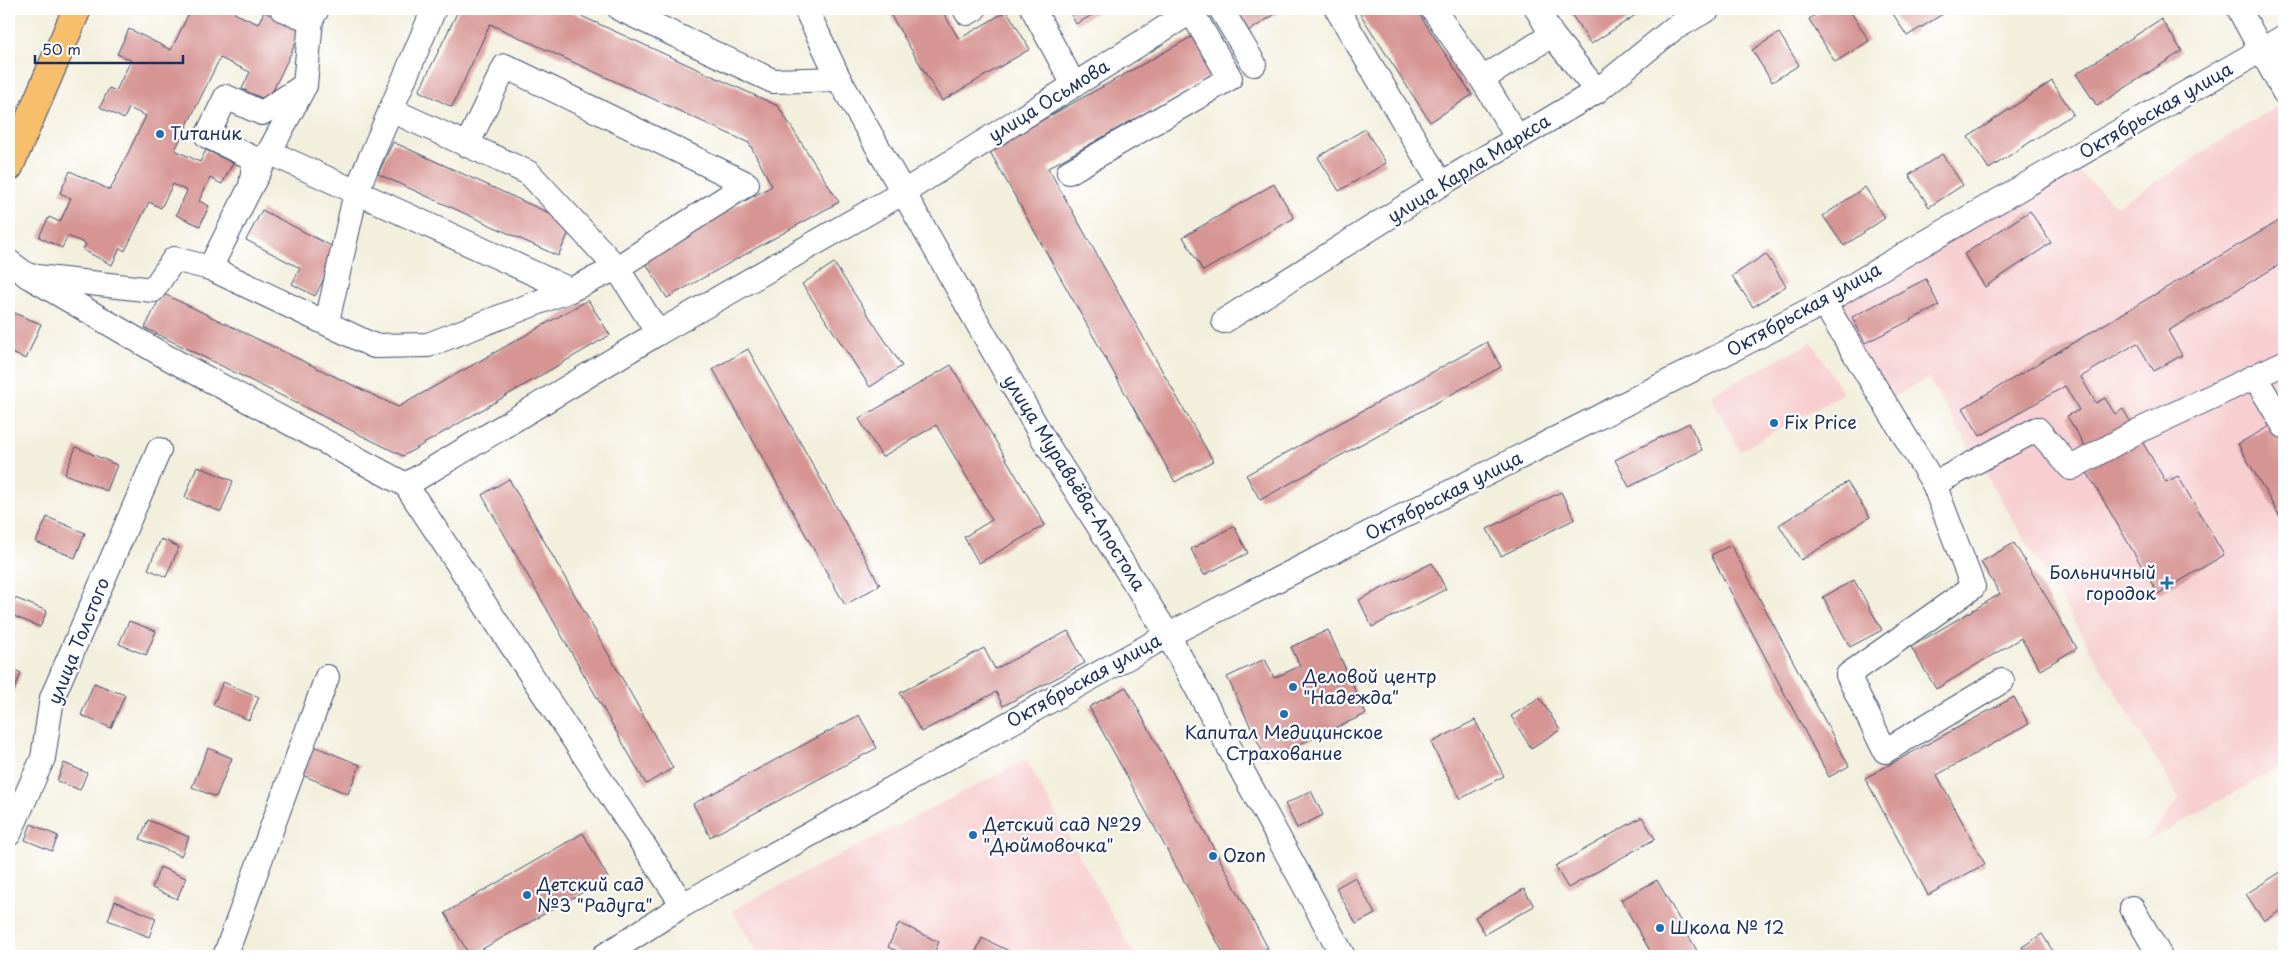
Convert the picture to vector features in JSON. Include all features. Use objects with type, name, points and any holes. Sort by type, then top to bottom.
[{"type":"main road","points":[[9,167],[77,9]]},
{"type":"street","points":[[210,268],[305,85],[314,15],[282,9]]},
{"type":"street","points":[[327,322],[356,192],[434,9]]},
{"type":"street","points":[[620,9],[774,81],[839,79]]},
{"type":"street","name":"улица Муравьёва-Апостола","points":[[806,9],[839,79],[1044,440],[1168,635],[1343,956]]},
{"type":"street","points":[[964,9],[967,13],[974,9]]},
{"type":"street","points":[[1033,9],[1074,86]]},
{"type":"street","points":[[1221,9],[1254,64]]},
{"type":"street","points":[[1337,9],[1442,184]]},
{"type":"street","points":[[1433,9],[1482,79],[1518,138]]},
{"type":"street","points":[[1537,9],[1552,35],[1597,91]]},
{"type":"street","name":"улица Карла Маркса","points":[[1224,321],[1442,184],[1597,91],[1673,29],[1708,9]]},
{"type":"street","points":[[2239,9],[2284,92]]},
{"type":"street","points":[[1069,172],[1230,78],[1193,10]]},
{"type":"street","name":"улица Осьмова","points":[[406,485],[658,333],[904,192],[1193,10]]},
{"type":"street","points":[[1482,79],[1552,35]]},
{"type":"street","name":"Октябрьская улица","points":[[604,956],[683,905],[1168,635],[1824,303],[1895,260],[2284,37]]},
{"type":"street","points":[[28,276],[153,290],[174,260],[210,268],[374,346],[428,345],[570,290],[617,268],[747,184],[504,66],[467,145]]},
{"type":"street","points":[[251,186],[255,159],[207,136],[226,97],[262,113],[305,85]]},
{"type":"street","points":[[391,110],[529,173],[617,268],[658,333]]},
{"type":"street","points":[[269,152],[570,290]]},
{"type":"street","points":[[9,262],[28,276],[163,355],[406,485],[683,905]]},
{"type":"street","points":[[1824,303],[1934,484],[1974,587],[1848,675],[1885,751],[2002,681]]},
{"type":"street","points":[[1934,484],[2037,429],[2071,468],[2136,432],[2284,363]]},
{"type":"street","points":[[2255,377],[2284,426]]},
{"type":"street","name":"улица Толстого","points":[[9,834],[43,758],[52,698],[159,450]]},
{"type":"street","points":[[225,956],[327,677]]},
{"type":"street","points":[[2132,908],[2160,956]]},
{"type":"shaded area","name":"Больничный городок","points":[[2284,102],[2284,765],[2144,843],[2179,798],[1928,378],[1888,400],[1833,308],[2072,166],[2117,206]]},
{"type":"shaded area","points":[[1812,342],[1843,393],[1740,451],[1710,395]]},
{"type":"shaded area","name":"Детский сад №29 \"Дюймовочка\"","points":[[1026,760],[1135,956],[759,956],[732,910]]},
{"type":"building","name":"Титаник","points":[[191,9],[236,9],[234,13],[258,24],[264,12],[302,30],[268,101],[242,89],[250,72],[220,58],[175,150],[200,162],[206,150],[233,163],[222,184],[210,178],[199,201],[209,206],[200,226],[176,215],[187,191],[173,184],[161,208],[149,202],[125,251],[120,248],[112,265],[83,250],[86,244],[68,236],[62,248],[39,237],[49,217],[60,222],[71,198],[60,193],[70,171],[110,190],[146,116],[129,108],[124,119],[100,107],[109,88],[116,91],[131,60],[117,54],[129,29],[171,50]]},
{"type":"building","points":[[459,9],[566,9],[778,106],[839,202],[667,298],[642,257],[772,186],[749,143],[490,24],[452,107],[419,91]]},
{"type":"building","points":[[887,9],[941,9],[959,39],[1007,11],[1030,49],[942,101]]},
{"type":"building","points":[[1068,9],[1103,9],[1076,24]]},
{"type":"building","points":[[1235,9],[1283,9],[1249,31]]},
{"type":"building","points":[[1357,9],[1416,9],[1472,95],[1430,122]]},
{"type":"building","points":[[1568,9],[1645,9],[1591,44]]},
{"type":"building","points":[[1825,9],[1849,9],[1869,41],[1835,62],[1809,19]]},
{"type":"building","points":[[1890,9],[1951,9],[1907,36]]},
{"type":"building","points":[[2161,19],[2182,51],[2097,106],[2076,74]]},
{"type":"building","points":[[1779,33],[1799,65],[1772,82],[1752,50]]},
{"type":"building","points":[[1193,36],[1214,74],[1048,168],[1213,461],[1175,482],[989,150]]},
{"type":"building","points":[[2052,81],[2073,114],[1989,169],[1968,137]]},
{"type":"building","points":[[1365,129],[1386,163],[1339,191],[1318,157]]},
{"type":"building","points":[[393,142],[573,224],[558,256],[378,174]]},
{"type":"building","points":[[1942,154],[1963,185],[1929,207],[1909,175]]},
{"type":"building","points":[[1274,184],[1294,218],[1203,271],[1183,237]]},
{"type":"building","points":[[1865,187],[1885,218],[1844,246],[1823,216]]},
{"type":"building","points":[[262,210],[339,250],[315,296],[292,284],[300,268],[246,240]]},
{"type":"building","points":[[2030,211],[2051,243],[1985,287],[1964,254]]},
{"type":"building","points":[[2284,218],[2284,262],[2168,331],[2182,355],[2154,371],[2137,343],[2081,377],[2096,403],[2105,398],[2115,414],[2123,409],[2166,482],[2178,476],[2224,555],[2158,594],[2085,469],[2095,463],[2067,416],[2079,410],[2065,386],[1980,436],[1963,408]]},
{"type":"building","points":[[1766,254],[1786,286],[1753,307],[1732,276]]},
{"type":"building","points":[[834,263],[902,366],[870,387],[802,284]]},
{"type":"building","points":[[1926,279],[1939,306],[1865,343],[1852,317]]},
{"type":"building","points":[[162,293],[398,407],[588,300],[610,335],[403,456],[145,328]]},
{"type":"building","points":[[14,313],[41,324],[26,359],[9,352],[9,326]]},
{"type":"building","points":[[1487,342],[1501,367],[1260,500],[1246,475]]},
{"type":"building","points":[[748,349],[880,585],[845,605],[713,369]]},
{"type":"building","points":[[951,365],[1045,525],[979,563],[964,537],[992,520],[936,425],[882,457],[859,419]]},
{"type":"building","points":[[1689,423],[1702,450],[1629,487],[1615,460]]},
{"type":"building","points":[[2275,423],[2284,440],[2284,524],[2238,444]]},
{"type":"building","points":[[76,447],[117,465],[107,491],[65,474]]},
{"type":"building","points":[[197,466],[233,481],[221,512],[185,497]]},
{"type":"building","points":[[509,479],[673,768],[646,784],[482,495]]},
{"type":"building","points":[[1847,482],[1870,517],[1801,560],[1779,525]]},
{"type":"building","points":[[1561,492],[1575,519],[1501,556],[1487,529]]},
{"type":"building","points":[[47,517],[85,533],[75,558],[36,542]]},
{"type":"building","points":[[1234,526],[1248,553],[1204,575],[1191,549]]},
{"type":"building","points":[[161,539],[179,547],[166,577],[148,569]]},
{"type":"building","points":[[2014,543],[2077,648],[2040,670],[2021,638],[1936,689],[1911,647],[2000,594],[1981,562]]},
{"type":"building","points":[[1731,545],[1849,766],[1829,777],[1711,555]]},
{"type":"building","points":[[1432,563],[1446,589],[1372,627],[1359,600]]},
{"type":"building","points":[[1854,580],[1882,630],[1850,647],[1823,597]]},
{"type":"building","points":[[15,598],[47,611],[40,627],[9,614]]},
{"type":"building","points":[[129,621],[156,631],[146,655],[119,644]]},
{"type":"building","name":"Деловой центр \"Надежда\"","points":[[1328,630],[1366,714],[1266,759],[1227,677],[1265,659],[1274,678],[1300,666],[1291,647]]},
{"type":"building","points":[[1068,631],[1085,663],[1003,706],[996,692],[921,732],[900,693],[984,648],[995,669]]},
{"type":"building","points":[[9,667],[21,673],[13,693],[9,691]]},
{"type":"building","points":[[223,682],[259,697],[249,720],[213,705]]},
{"type":"building","points":[[94,683],[125,695],[111,728],[81,715]]},
{"type":"building","points":[[1126,687],[1268,948],[1252,956],[1225,956],[1089,707]]},
{"type":"building","points":[[2014,697],[2029,724],[1937,775],[1985,864],[1928,895],[1865,778]]},
{"type":"building","points":[[1540,698],[1560,730],[1531,748],[1511,716]]},
{"type":"building","points":[[859,715],[877,748],[710,837],[693,804]]},
{"type":"building","points":[[1475,720],[1504,776],[1460,799],[1431,743]]},
{"type":"building","points":[[314,746],[360,765],[348,794],[302,775]]},
{"type":"building","points":[[208,748],[232,758],[216,797],[192,787]]},
{"type":"building","points":[[64,763],[87,773],[80,790],[57,781]]},
{"type":"building","points":[[1311,791],[1323,815],[1297,828],[1285,804]]},
{"type":"building","points":[[1642,817],[1655,839],[1568,888],[1555,866]]},
{"type":"building","points":[[148,820],[189,837],[181,856],[140,839]]},
{"type":"building","points":[[31,824],[58,836],[52,851],[25,840]]},
{"type":"building","name":"Детский сад №3 \"Радуга\"","points":[[583,833],[608,878],[470,956],[445,913]]},
{"type":"building","points":[[160,867],[186,878],[177,899],[152,888]]},
{"type":"building","points":[[2284,870],[2284,908],[2264,921],[2246,894]]},
{"type":"building","points":[[1355,877],[1375,914],[1356,924],[1336,888]]},
{"type":"building","name":"Школа № 12","points":[[1657,880],[1700,956],[1653,956],[1621,900]]},
{"type":"building","points":[[1524,889],[1534,906],[1485,934],[1475,917]]},
{"type":"building","points":[[115,901],[156,918],[149,937],[108,920]]},
{"type":"building","points":[[899,923],[939,942],[932,956],[908,956],[888,947]]},
{"type":"building","points":[[2042,934],[2056,956],[2027,956],[2022,947]]},
{"type":"building","points":[[982,938],[1009,951],[1007,956],[974,956]]},
{"type":"place","name":"Титаник","points":[[160,134]]},
{"type":"place","name":"Fix Price","points":[[1774,423]]},
{"type":"place","name":"Больничный городок","points":[[2167,583]]},
{"type":"place","name":"Деловой центр \"Надежда\"","points":[[1293,687]]},
{"type":"place","name":"Капитал Медицинское Страхование","points":[[1284,714]]},
{"type":"place","name":"Детский сад №29 \"Дюймовочка\"","points":[[973,835]]},
{"type":"place","name":"Ozon","points":[[1213,856]]},
{"type":"place","name":"Детский сад №3 \"Радуга\"","points":[[527,895]]},
{"type":"place","name":"Школа № 12","points":[[1660,928]]}]
